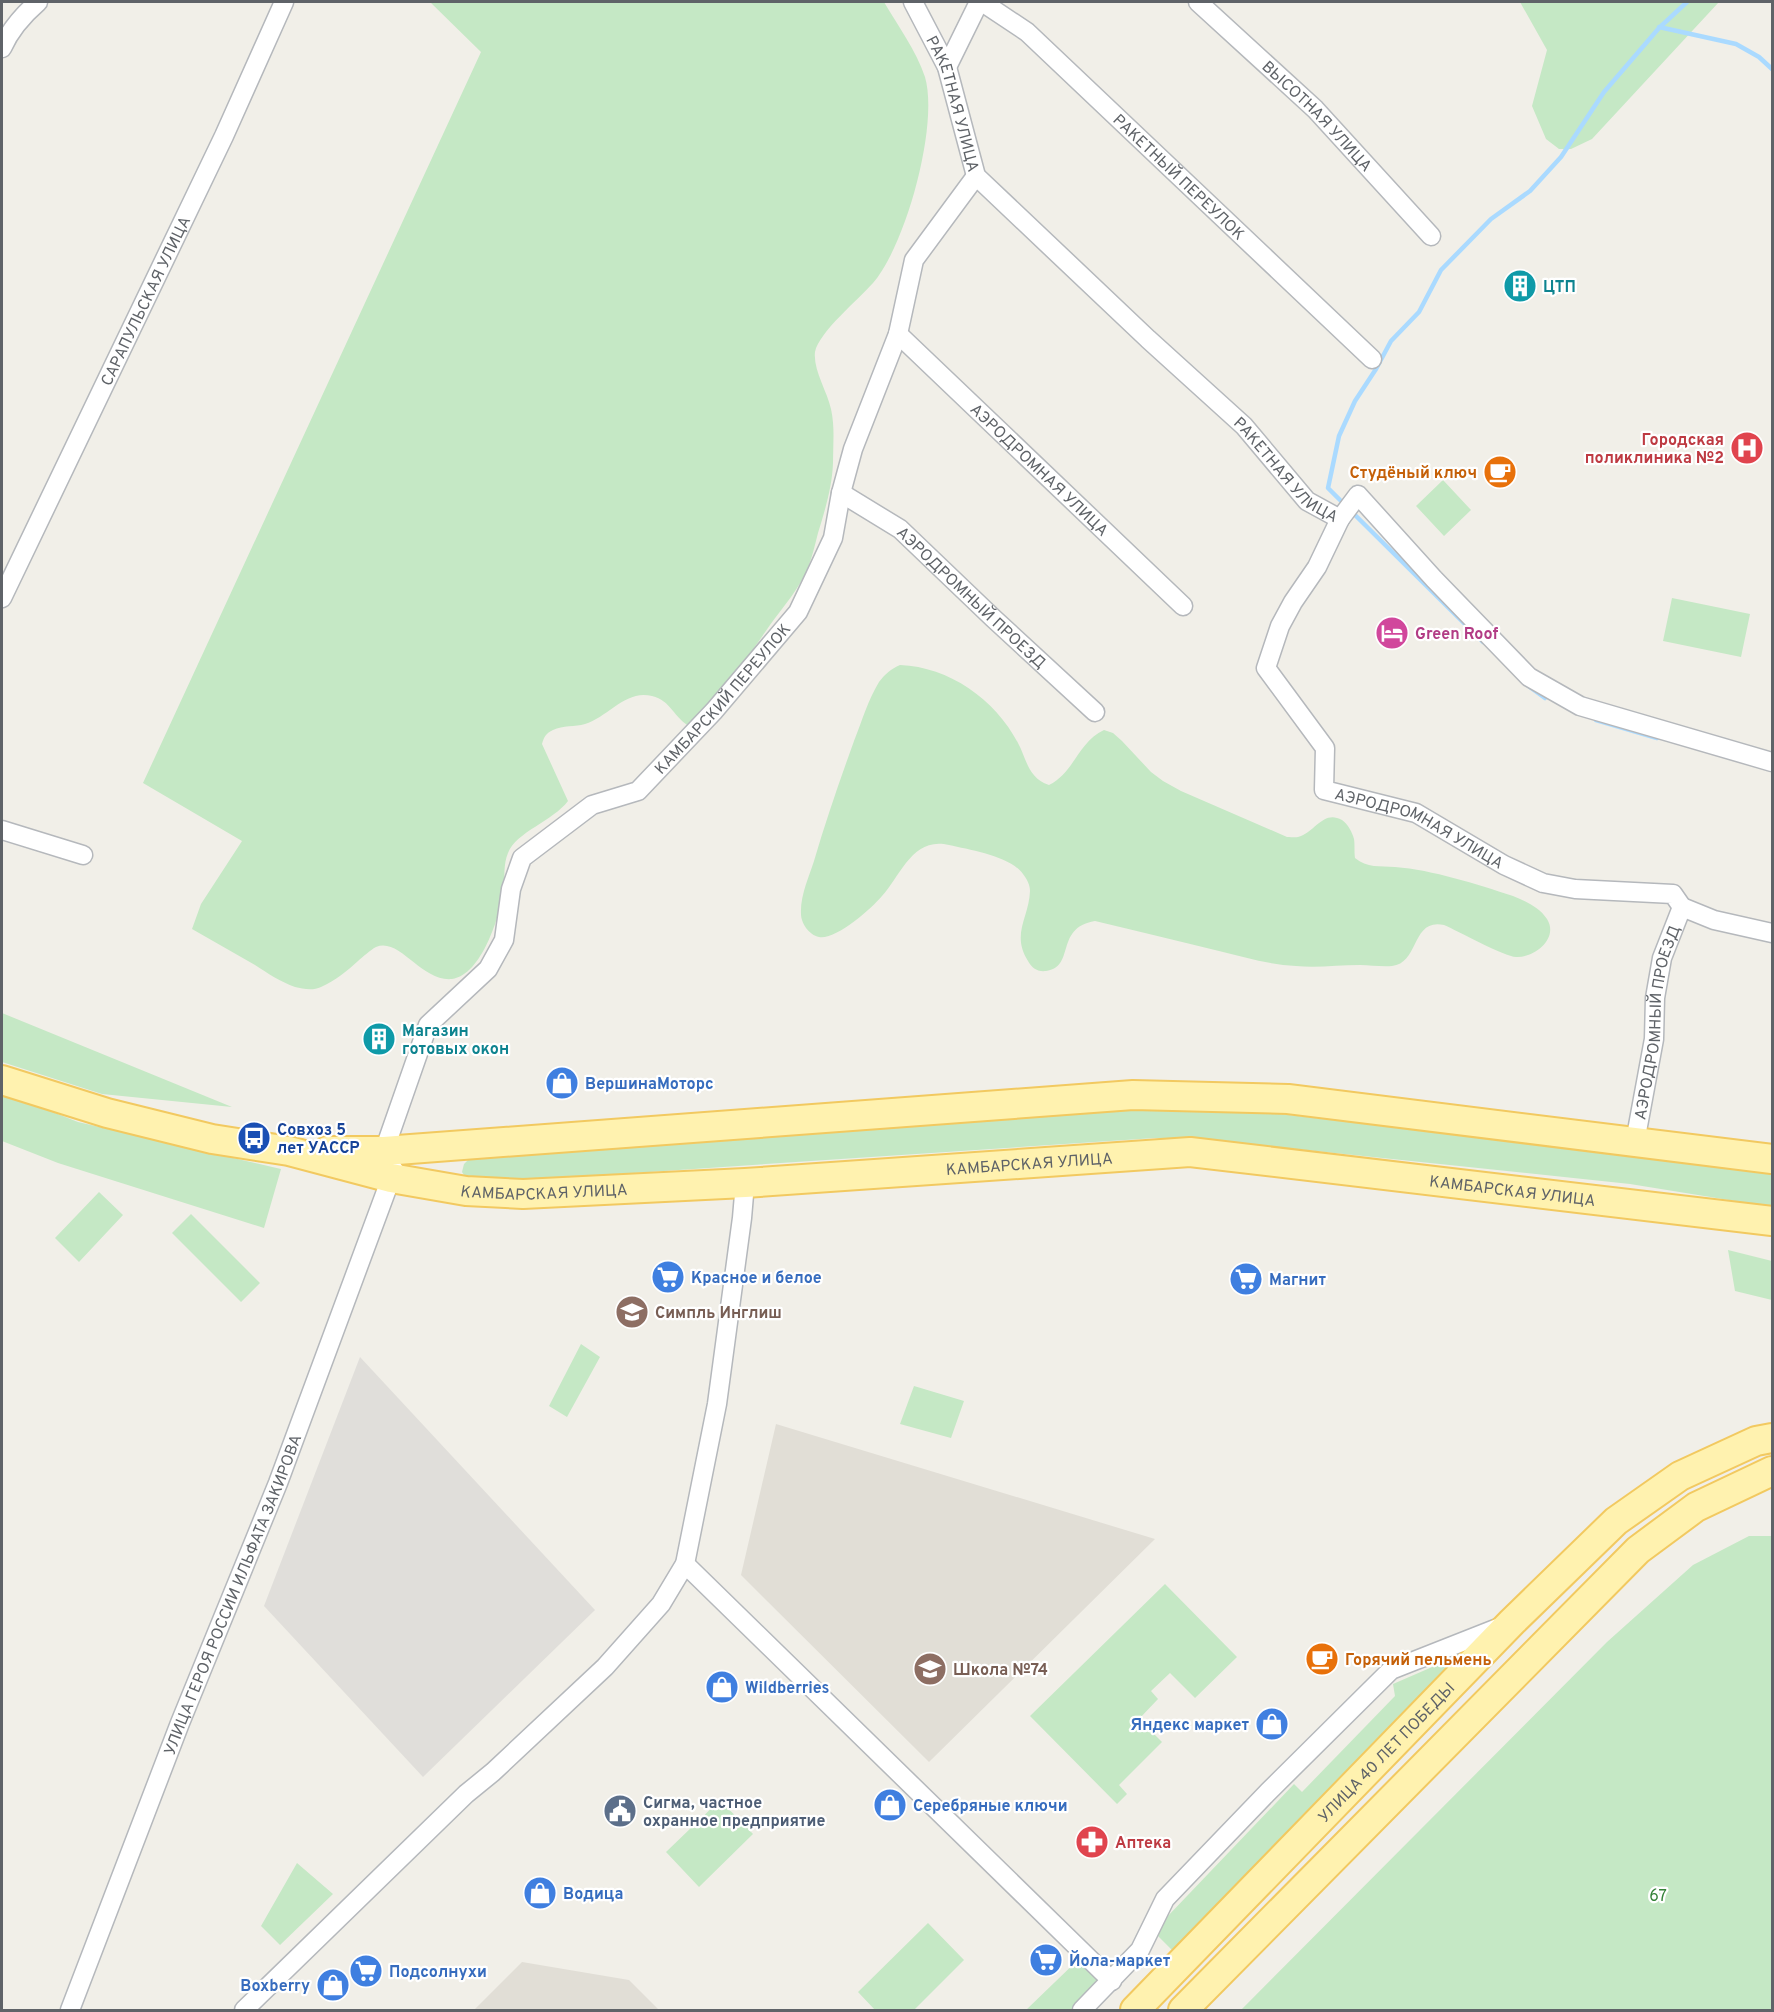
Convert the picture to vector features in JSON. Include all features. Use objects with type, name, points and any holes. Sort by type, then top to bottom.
[{"type":"main road","name":"КАМБАРСКАЯ УЛИЦА","points":[[2,1080],[107,1113],[212,1139],[289,1151],[391,1178],[466,1191],[523,1194],[745,1183],[1190,1152],[1773,1221]]},
{"type":"main road","name":"КАМБАРСКАЯ УЛИЦА","points":[[289,1151],[393,1150],[1134,1095],[1288,1099],[1773,1158]]},
{"type":"main road","points":[[466,1191],[454,1175],[460,1159],[478,1144]]},
{"type":"main road","name":"УЛИЦА 40 ЛЕТ ПОБЕДЫ","points":[[1135,2010],[1512,1622],[1616,1521],[1680,1476],[1756,1441],[1773,1438]]},
{"type":"main road","points":[[1183,2010],[1638,1550],[1696,1507],[1773,1471]]},
{"type":"street","points":[[2,48],[18,22],[38,2]]},
{"type":"street","name":"САРАПУЛЬСКАЯ УЛИЦА","points":[[2,598],[224,136],[284,2]]},
{"type":"street","name":"РАКЕТНАЯ УЛИЦА","points":[[913,2],[947,67],[976,176],[1148,339],[1244,426],[1307,501],[1340,519],[1358,495],[1528,677],[1580,706],[1773,762]]},
{"type":"street","points":[[947,67],[980,2]]},
{"type":"street","name":"РАКЕТНЫЙ ПЕРЕУЛОК","points":[[980,2],[1035,40],[1372,359]]},
{"type":"street","name":"ВЫСОТНАЯ УЛИЦА","points":[[1198,2],[1315,109],[1431,236]]},
{"type":"street","name":"КАМБАРСКИЙ ПЕРЕУЛОК","points":[[391,1178],[393,1150],[428,1025],[488,969],[504,940],[511,889],[522,858],[592,805],[638,791],[714,711],[798,612],[833,538],[841,493],[853,449],[898,334],[914,260],[976,176]]},
{"type":"street","name":"АЭРОДРОМНАЯ УЛИЦА","points":[[898,334],[1182,606]]},
{"type":"street","name":"АЭРОДРОМНЫЙ ПРОЕЗД","points":[[841,493],[900,529],[1095,712]]},
{"type":"street","name":"АЭРОДРОМНАЯ УЛИЦА","points":[[1340,519],[1317,567],[1280,626],[1266,668],[1325,748],[1324,790],[1416,813],[1504,865],[1543,883],[1575,889],[1673,894],[1682,907],[1714,920],[1773,933]]},
{"type":"street","points":[[2,830],[83,855]]},
{"type":"street","name":"АЭРОДРОМНЫЙ ПРОЕЗД","points":[[1635,1142],[1654,1039],[1655,998],[1662,958],[1682,907]]},
{"type":"street","name":"УЛИЦА ГЕРОЯ РОССИИ ИЛЬФАТА ЗАКИРОВА","points":[[70,2010],[180,1723],[275,1491],[391,1178]]},
{"type":"street","points":[[244,2010],[466,1794],[494,1772],[605,1667],[661,1604],[685,1564],[717,1404],[745,1183]]},
{"type":"street","points":[[685,1564],[1112,1981]]},
{"type":"street","points":[[1082,2010],[1140,1950],[1165,1899],[1268,1792],[1391,1670],[1512,1622]]},
{"type":"shaded area","points":[[360,1357],[595,1610],[423,1777],[264,1606]]},
{"type":"shaded area","name":"Школа №74","points":[[776,1424],[1155,1539],[929,1762],[741,1575]]},
{"type":"shaded area","points":[[522,1962],[629,1980],[659,2010],[474,2010]]},
{"type":"green space","points":[[430,2],[884,2],[912,48],[925,77],[928,98],[927,124],[917,184],[897,242],[873,283],[831,326],[815,352],[816,366],[832,416],[833,463],[828,499],[808,568],[795,591],[703,721],[691,727],[685,724],[664,701],[643,695],[625,700],[602,716],[585,724],[561,727],[547,734],[542,744],[568,801],[512,846],[505,862],[504,889],[494,928],[481,956],[463,975],[452,979],[430,974],[394,948],[385,946],[374,948],[326,985],[315,989],[305,989],[279,980],[192,929],[201,904],[242,841],[143,783],[481,52]]},
{"type":"green space","points":[[1520,2],[1719,2],[1592,139],[1571,149],[1559,149],[1546,139],[1532,106],[1547,50]]},
{"type":"green space","points":[[1443,480],[1471,510],[1444,536],[1416,506]]},
{"type":"green space","points":[[1672,598],[1750,614],[1741,657],[1663,641]]},
{"type":"green space","points":[[900,665],[936,672],[969,688],[997,713],[1018,743],[1032,773],[1049,785],[1064,773],[1095,735],[1104,730],[1113,733],[1122,741],[1151,772],[1181,791],[1287,837],[1299,837],[1330,817],[1342,820],[1350,828],[1354,839],[1355,858],[1364,863],[1439,874],[1513,896],[1544,915],[1550,926],[1550,933],[1547,940],[1537,950],[1531,954],[1516,957],[1444,925],[1433,925],[1420,934],[1412,950],[1401,963],[1392,966],[1304,967],[1257,960],[1095,921],[1082,925],[1074,931],[1061,962],[1055,968],[1040,971],[1030,963],[1021,942],[1030,891],[1023,874],[1000,858],[937,844],[926,846],[909,859],[882,896],[853,923],[826,937],[815,936],[806,928],[801,917],[805,887],[838,785],[868,703],[881,679]]},
{"type":"green space","points":[[2,1013],[232,1107],[102,1094],[2,1062]]},
{"type":"green space","points":[[2,1092],[78,1122],[281,1169],[264,1228],[58,1163],[2,1141]]},
{"type":"green space","points":[[1153,1107],[1221,1107],[1772,1171],[1772,1207],[1630,1184],[1211,1140],[1155,1138],[484,1183],[466,1178],[462,1172],[464,1164],[470,1158]]},
{"type":"green space","points":[[99,1192],[123,1215],[79,1262],[55,1238]]},
{"type":"green space","points":[[191,1214],[260,1283],[241,1302],[172,1233]]},
{"type":"green space","points":[[1728,1250],[1772,1261],[1772,1300],[1735,1291]]},
{"type":"green space","points":[[581,1344],[600,1357],[567,1417],[549,1406]]},
{"type":"green space","points":[[914,1386],[964,1401],[951,1438],[900,1424]]},
{"type":"green space","name":"67","points":[[1749,1536],[1772,1536],[1772,2010],[1241,2010],[1607,1642],[1693,1565]]},
{"type":"green space","points":[[1165,1584],[1237,1657],[1195,1698],[1170,1673],[1151,1691],[1158,1699],[1139,1719],[1162,1742],[1119,1785],[1127,1794],[1117,1804],[1030,1716]]},
{"type":"green space","points":[[1469,1651],[1173,1951],[1158,1936],[1166,1918],[1294,1784],[1302,1792],[1395,1696],[1393,1684]]},
{"type":"green space","points":[[720,1800],[753,1834],[699,1887],[666,1852]]},
{"type":"green space","points":[[297,1863],[333,1894],[280,1945],[261,1926]]},
{"type":"green space","points":[[928,1923],[964,1960],[914,2010],[875,2010],[858,1992]]},
{"type":"green space","points":[[1084,1954],[1112,1981],[1082,2010],[1026,2010]]},
{"type":"waterway","points":[[1340,500],[1328,488],[1339,436],[1355,401],[1391,341],[1419,312],[1441,270],[1491,219],[1530,191],[1561,157],[1604,92],[1659,28],[1687,2]]},
{"type":"waterway","points":[[1659,27],[1736,44],[1759,57],[1772,69]]},
{"type":"waterway","points":[[1354,514],[1483,642]]},
{"type":"waterway","points":[[1527,685],[1545,698]]},
{"type":"waterway","points":[[1596,720],[1657,738]]},
{"type":"place","name":"ЦТП","points":[[1520,286]]},
{"type":"place","name":"Городская поликлиника №2","points":[[1747,448]]},
{"type":"place","name":"Студёный ключ","points":[[1500,472]]},
{"type":"place","name":"Green Roof","points":[[1392,633]]},
{"type":"place","name":"Магазин готовых окон","points":[[379,1039]]},
{"type":"place","name":"ВершинаМоторс","points":[[562,1083]]},
{"type":"place","name":"Совхоз 5 лет УАССР","points":[[254,1138]]},
{"type":"place","name":"Красное и белое","points":[[668,1277]]},
{"type":"place","name":"Магнит","points":[[1246,1279]]},
{"type":"place","name":"Симпль Инглиш","points":[[632,1312]]},
{"type":"place","name":"Горячий пельмень","points":[[1322,1659]]},
{"type":"place","name":"Школа №74","points":[[930,1669]]},
{"type":"place","name":"Wildberries","points":[[722,1687]]},
{"type":"place","name":"Яндекс маркет","points":[[1272,1724]]},
{"type":"place","name":"Серебряные ключи","points":[[890,1805]]},
{"type":"place","name":"Сигма, частное охранное предприятие","points":[[620,1811]]},
{"type":"place","name":"Аптека","points":[[1092,1842]]},
{"type":"place","name":"Водица","points":[[540,1893]]},
{"type":"place","name":"Йола-маркет","points":[[1046,1960]]},
{"type":"place","name":"Подсолнухи","points":[[366,1971]]},
{"type":"place","name":"Boxberry","points":[[333,1985]]}]
